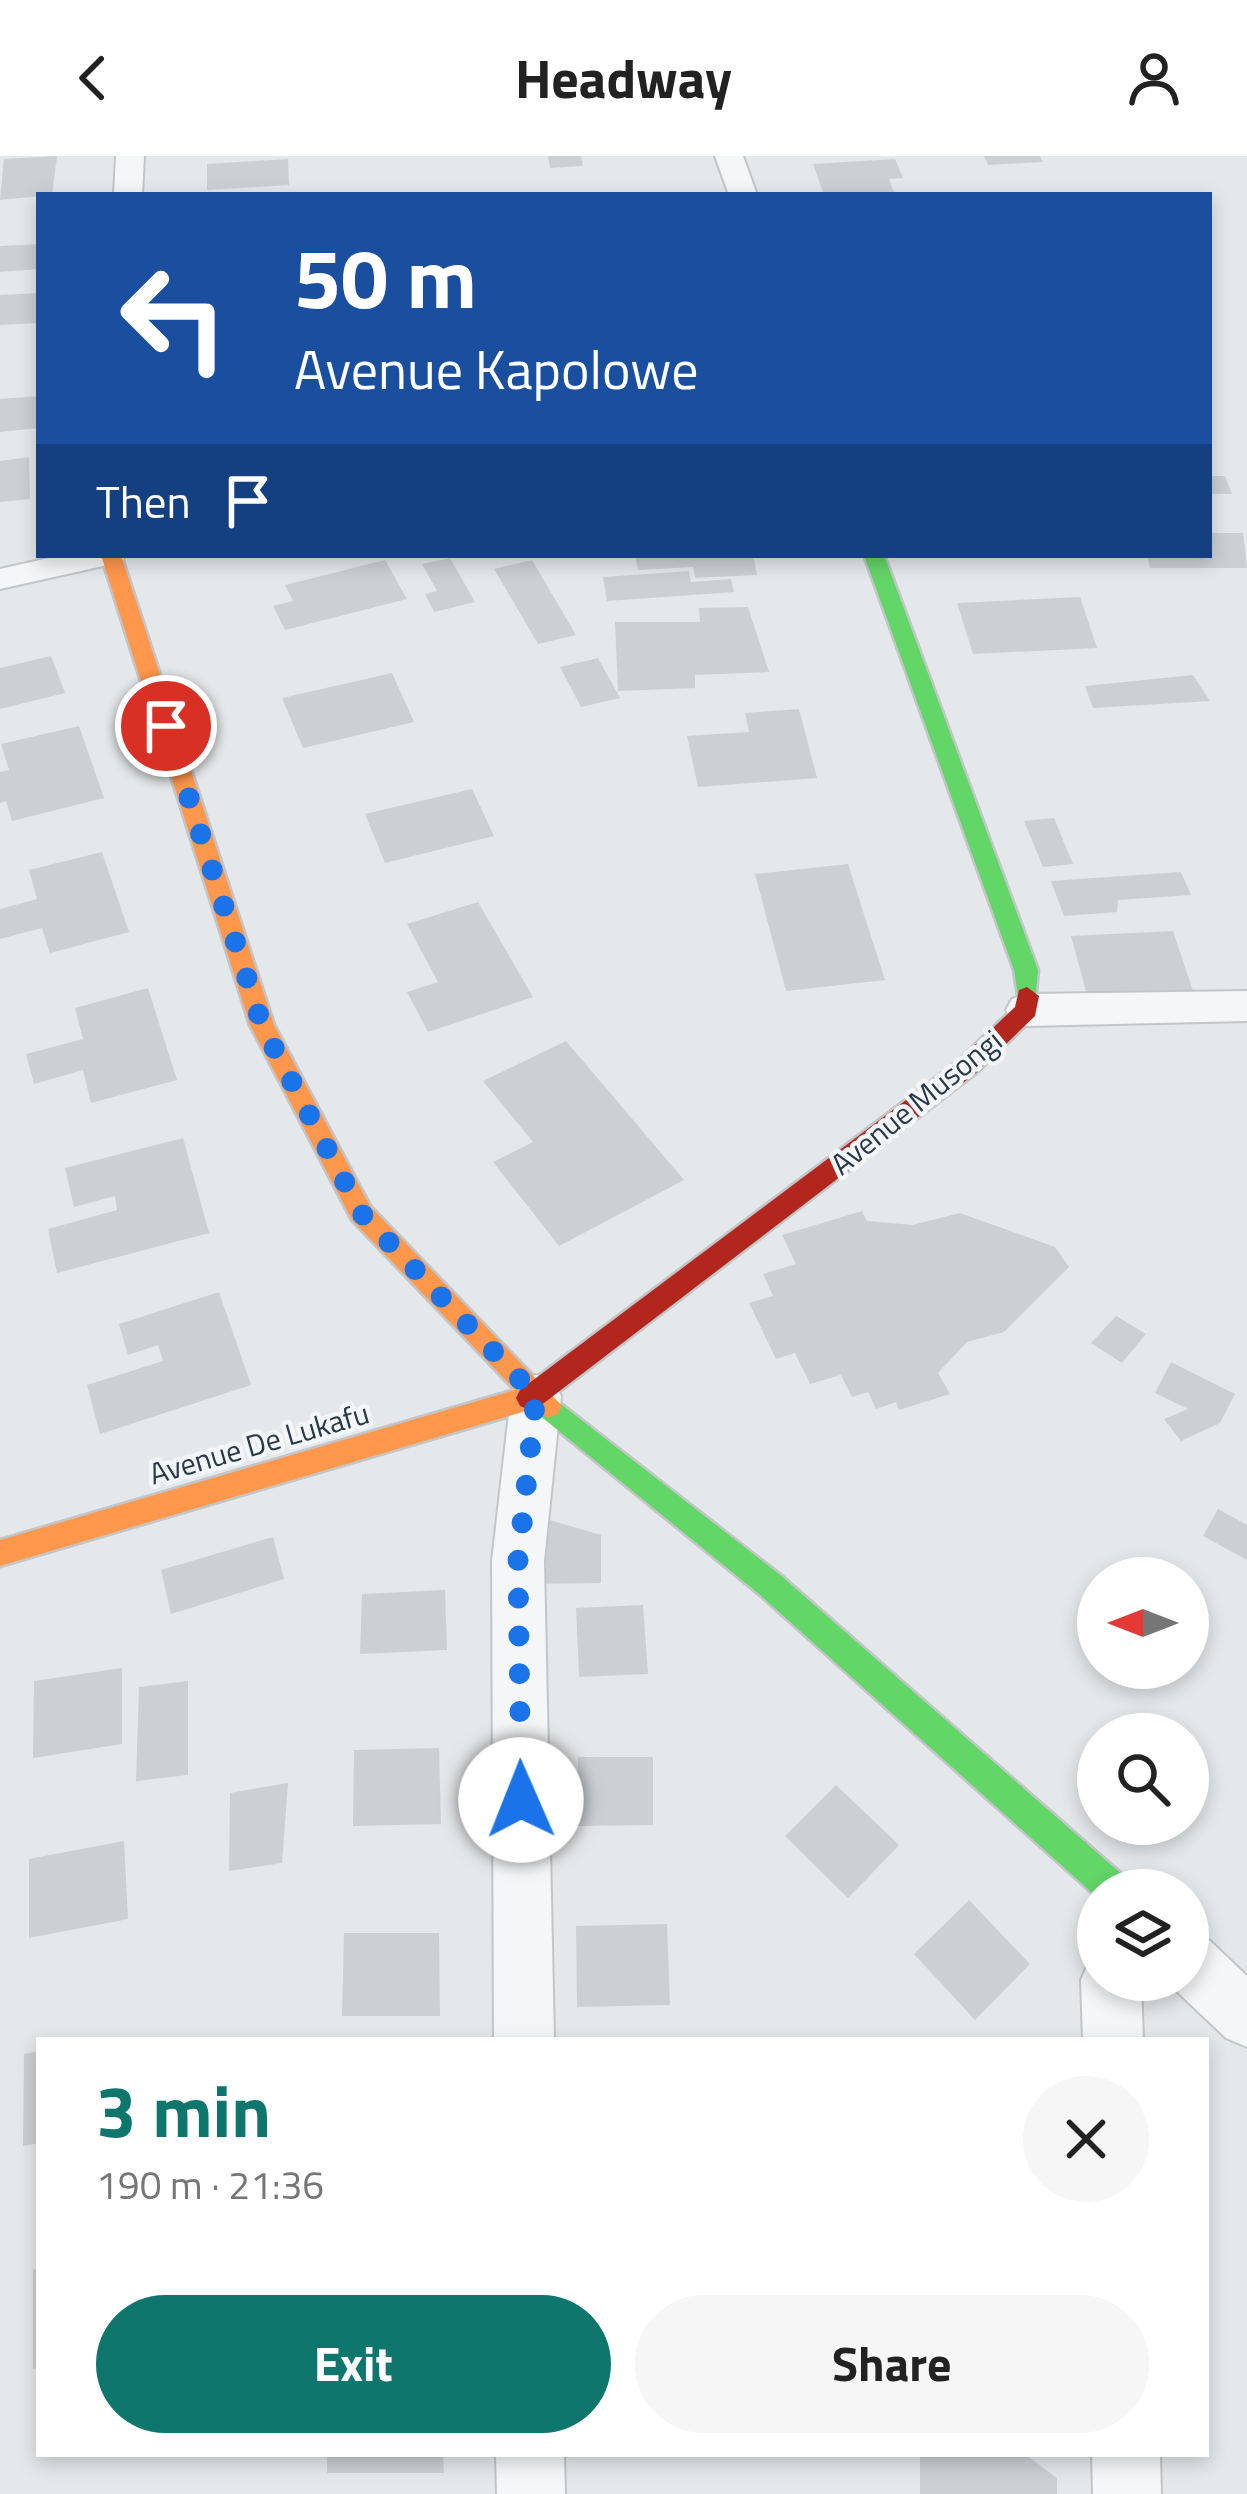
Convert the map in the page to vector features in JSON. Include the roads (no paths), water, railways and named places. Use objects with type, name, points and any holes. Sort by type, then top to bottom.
[{"type":"street","points":[[128,192],[130,156]]},
{"type":"street","points":[[729,156],[742,192]]},
{"type":"street","points":[[0,579],[96,558]]},
{"type":"street","points":[[111,558],[262,1025],[361,1213],[536,1396],[769,1584],[1089,1869]]},
{"type":"street","name":"Avenue Musongi","points":[[536,1396],[967,1067],[1027,1010],[1025,970],[875,558]]},
{"type":"street","points":[[1027,1010],[1247,1006]]},
{"type":"street","points":[[524,2037],[518,1561],[536,1396]]},
{"type":"street","name":"Avenue De Lukafu","points":[[0,1553],[536,1396]]},
{"type":"street","points":[[1209,1981],[1247,2017]]},
{"type":"street","points":[[1112,2001],[1113,2037]]},
{"type":"street","points":[[530,2457],[531,2494]]},
{"type":"street","points":[[1126,2457],[1127,2494]]}]
